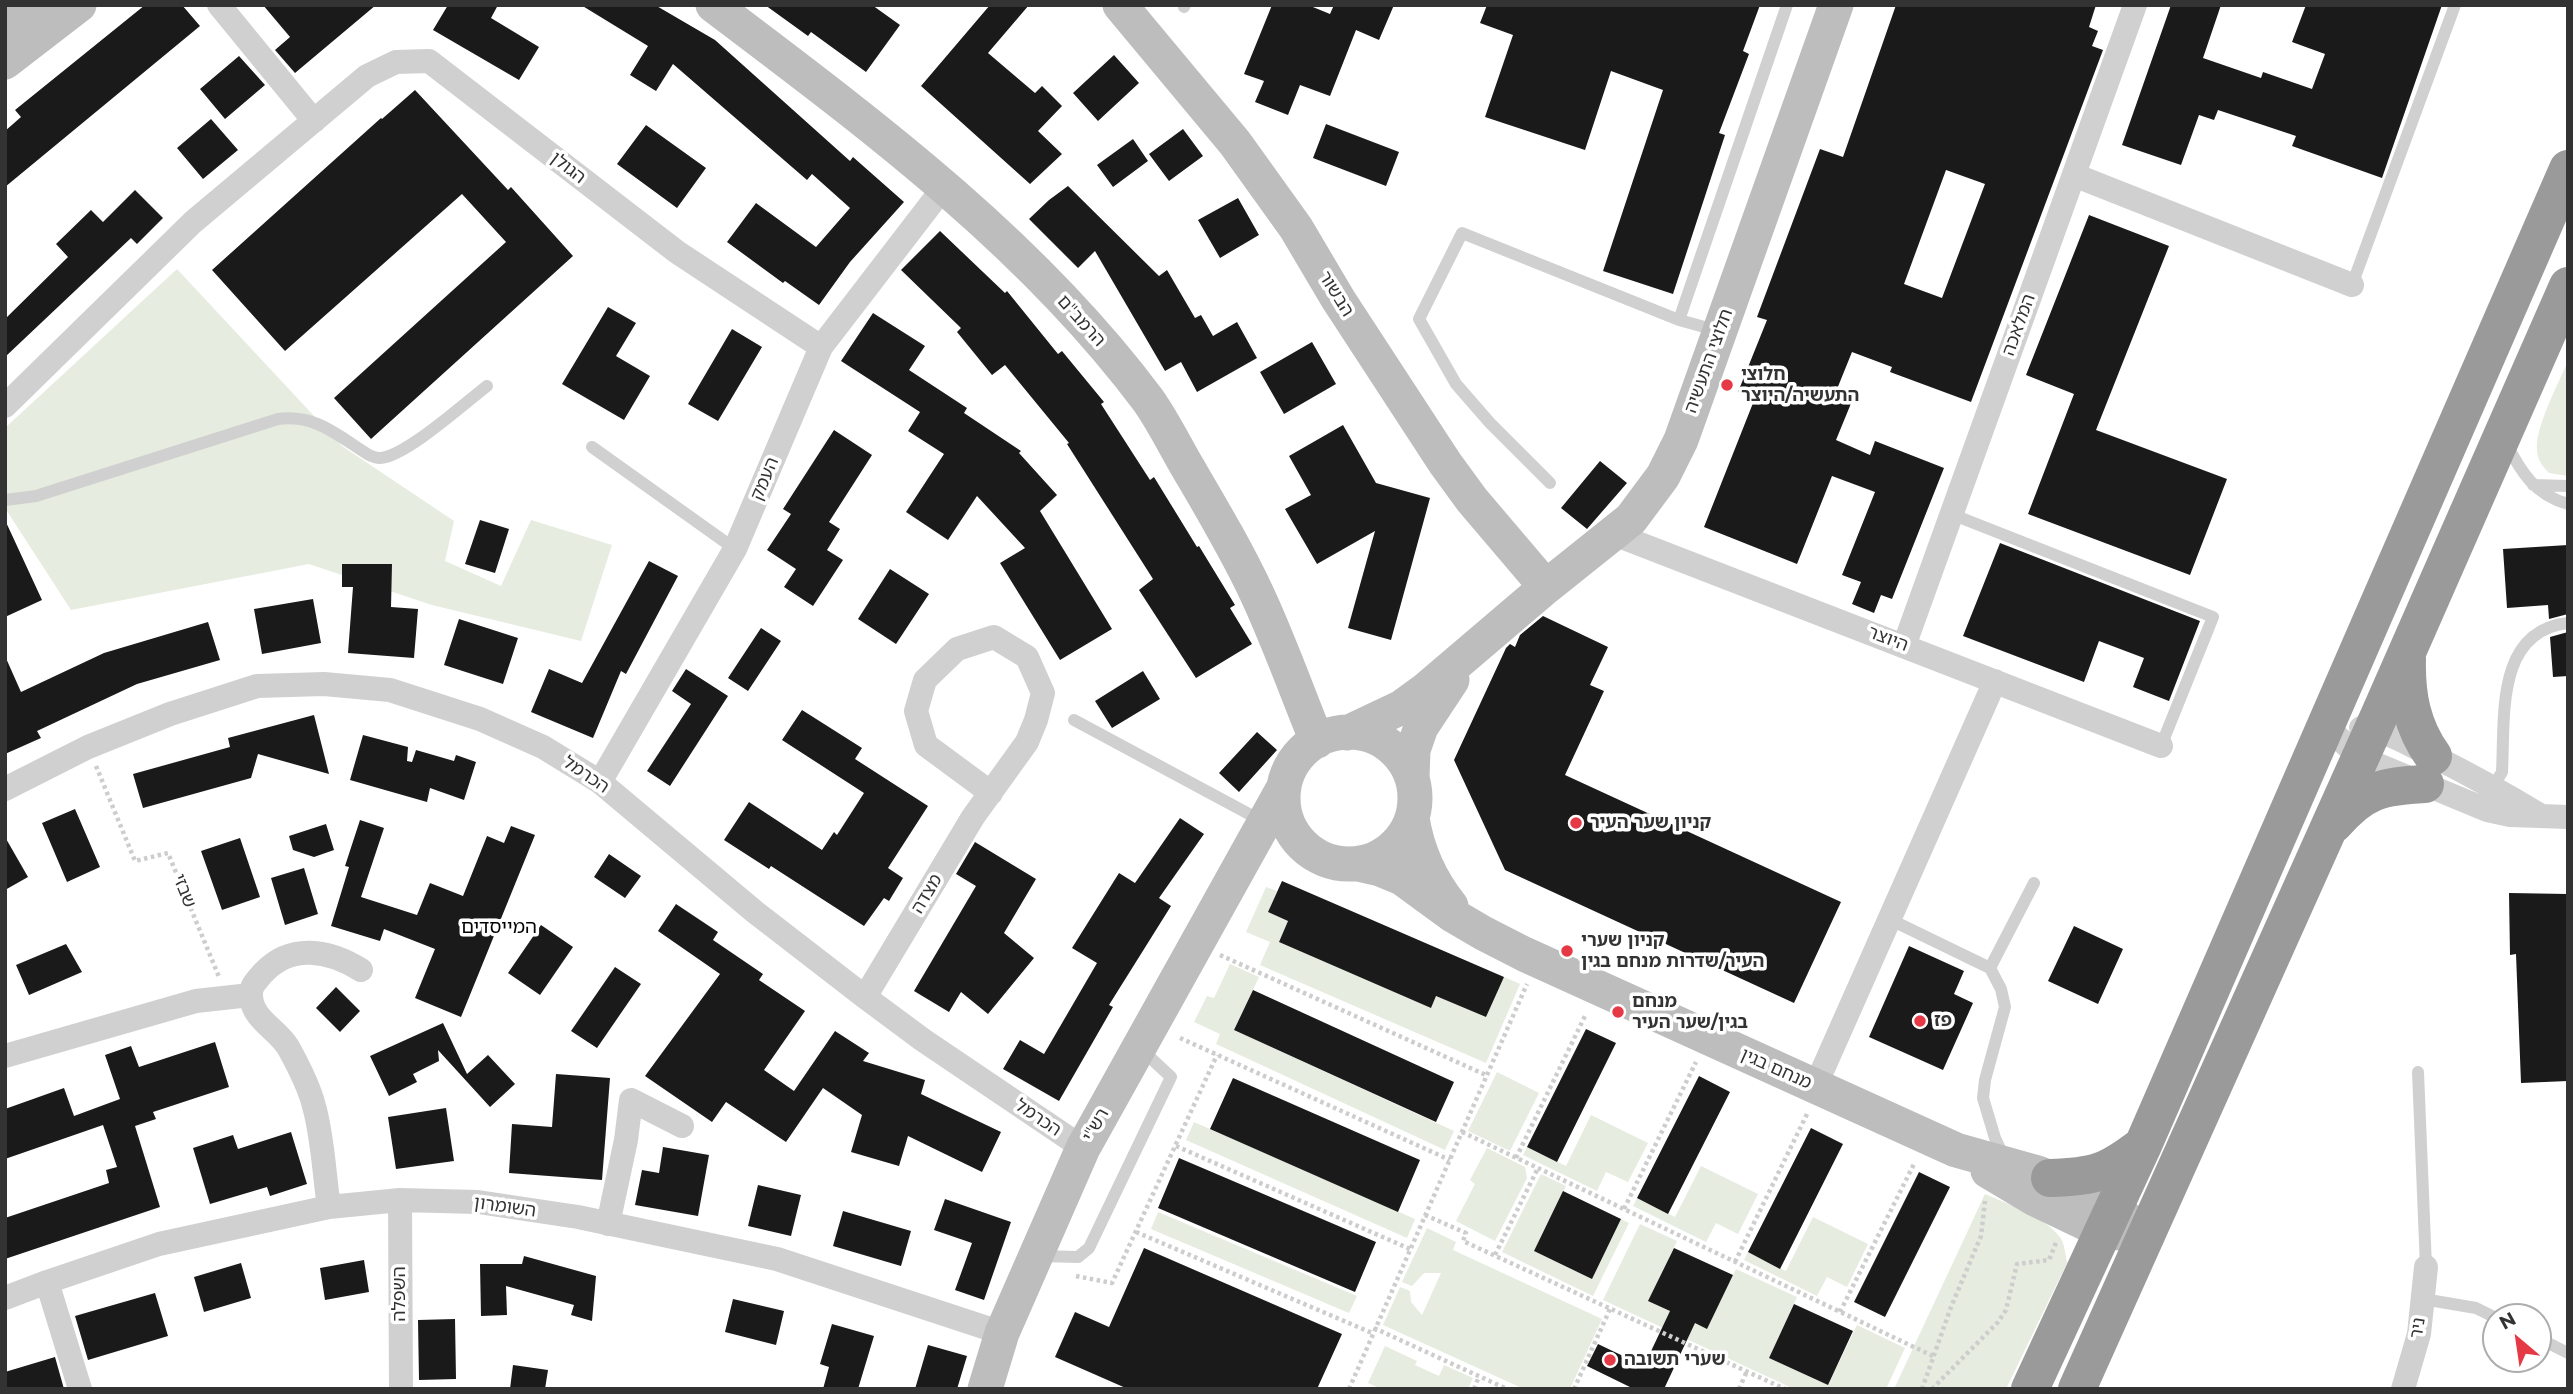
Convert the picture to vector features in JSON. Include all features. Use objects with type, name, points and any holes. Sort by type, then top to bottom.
[{"type":"highway","points":[[2530,251],[2568,149]]},
{"type":"highway","points":[[2030,1389],[2144,1143],[2530,251],[2568,169]]},
{"type":"highway","points":[[2077,1389],[2407,654],[2568,286]]},
{"type":"highway","points":[[2328,831],[2348,808],[2365,795],[2429,770],[2413,719],[2406,676],[2407,654]]},
{"type":"highway","points":[[2050,1178],[2073,1178],[2107,1171],[2144,1143]]},
{"type":"street","points":[[5,30],[37,5]]},
{"type":"street","points":[[5,62],[79,5]]},
{"type":"street","points":[[219,5],[314,121]]},
{"type":"street","name":"הרמב\"ם","points":[[713,5],[824,89],[944,187],[1020,255],[1085,323],[1149,401],[1205,497],[1332,737]]},
{"type":"street","name":"הבשור","points":[[1120,5],[1242,154],[1296,228],[1338,299],[1445,463],[1472,500],[1546,587]]},
{"type":"street","name":"חלוצי התעשיה","points":[[1332,737],[1402,707],[1424,691],[1546,587],[1614,534],[1630,519],[1663,476],[1681,440],[1836,5]]},
{"type":"street","name":"המלאכה","points":[[1904,646],[2134,5]]},
{"type":"street","name":"הגולן","points":[[5,406],[193,222],[367,76],[396,62],[429,61],[677,252],[821,347]]},
{"type":"street","points":[[2074,175],[2351,285]]},
{"type":"street","name":"העמק","points":[[600,782],[735,549],[821,347],[944,187]]},
{"type":"street","name":"היוצר","points":[[1614,534],[2161,746]]},
{"type":"street","points":[[994,637],[1027,657],[1043,693],[1027,742],[991,793],[926,745],[916,711],[925,680],[957,649],[994,637]]},
{"type":"street","name":"חלוצי התעשיה","points":[[1412,778],[1412,750],[1421,727],[1476,646]]},
{"type":"street","points":[[1812,1099],[1995,681]]},
{"type":"street","name":"הכרמל","points":[[5,789],[88,747],[170,714],[257,686],[324,684],[390,690],[480,719],[543,747],[600,782],[755,912],[865,997],[1083,1149]]},
{"type":"street","points":[[2326,726],[2429,770],[2489,785],[2541,817]]},
{"type":"street","points":[[1364,734],[1387,745],[1405,763],[1412,778],[1416,798],[1406,832],[1392,849],[1372,860],[1358,864],[1338,863],[1320,858],[1303,845],[1290,828],[1284,808],[1284,787],[1291,768],[1302,753],[1332,737],[1364,734]]},
{"type":"street","points":[[2429,770],[2487,810],[2541,817],[2568,817]]},
{"type":"street","name":"רש\"י","points":[[993,1386],[1002,1334],[1083,1149],[1284,787]]},
{"type":"street","name":"מצדה","points":[[865,997],[973,817],[991,793]]},
{"type":"street","name":"מנחם בגין","points":[[1412,818],[1422,854],[1442,894],[1465,920],[1483,933]]},
{"type":"street","name":"רש\"י","points":[[1235,874],[1258,858],[1283,850],[1320,858]]},
{"type":"street","name":"מנחם בגין","points":[[1358,864],[1402,878],[1483,933],[1812,1099],[1956,1150],[2050,1178],[2108,1219]]},
{"type":"street","points":[[5,1056],[196,1001],[239,996],[268,967],[300,953],[314,951],[331,954],[361,970]]},
{"type":"street","points":[[239,996],[254,1009],[261,1020],[282,1037],[297,1063],[314,1106],[330,1208]]},
{"type":"street","points":[[608,1224],[626,1140],[631,1100],[682,1126]]},
{"type":"street","name":"מנחם בגין","points":[[1956,1150],[2035,1199],[2108,1219],[2147,1236]]},
{"type":"street","name":"השומרון","points":[[5,1298],[159,1244],[330,1208],[400,1200],[478,1202],[608,1224],[777,1259],[1002,1334]]},
{"type":"street","name":"השפלה","points":[[400,1200],[401,1389]]},
{"type":"street","name":"ניר","points":[[2403,1389],[2419,1334],[2426,1266]]},
{"type":"street","points":[[47,1282],[79,1389]]},
{"type":"lane","points":[[1679,320],[1787,5]]},
{"type":"lane","points":[[2351,285],[2455,5]]},
{"type":"lane","points":[[1550,483],[1455,384],[1419,319],[1462,233],[1679,320],[1720,331]]},
{"type":"lane","points":[[2541,346],[2568,314]]},
{"type":"lane","points":[[5,500],[36,496],[278,419],[293,417],[310,419],[369,456],[379,458],[394,454],[419,438],[487,386]]},
{"type":"lane","points":[[2503,436],[2521,472],[2532,485],[2568,505]]},
{"type":"lane","points":[[592,447],[735,549]]},
{"type":"lane","points":[[2532,485],[2568,486]]},
{"type":"lane","points":[[1951,514],[2213,617],[2161,746]]},
{"type":"lane","points":[[2489,785],[2496,782],[2502,772],[2506,689],[2515,659],[2529,638],[2553,625],[2568,623]]},
{"type":"lane","points":[[1074,720],[1263,821]]},
{"type":"lane","points":[[1990,968],[2034,883]]},
{"type":"lane","points":[[1889,919],[1990,968],[2001,989],[2005,1007],[1984,1080],[1983,1098],[1995,1138],[2008,1164]]},
{"type":"lane","points":[[1036,1256],[1079,1257],[1089,1248],[1171,1077],[1139,1047]]},
{"type":"lane","points":[[2418,1072],[2426,1266]]},
{"type":"lane","points":[[2423,1299],[2482,1311]]},
{"type":"lane","points":[[2552,1345],[2568,1353]]},
{"type":"path","name":"שבזי","points":[[88,747],[135,861],[168,853],[239,996]]},
{"type":"path","points":[[1220,955],[1488,1076]]},
{"type":"path","points":[[1349,1389],[1528,981]]},
{"type":"path","points":[[1516,1158],[1588,1009]]},
{"type":"path","points":[[1180,1038],[1450,1160]]},
{"type":"path","points":[[1066,1274],[1112,1283],[1217,1055]]},
{"type":"path","points":[[1624,1209],[1697,1059]]},
{"type":"path","points":[[1735,1262],[1812,1099]]},
{"type":"path","points":[[1462,1132],[1933,1356]]},
{"type":"path","points":[[1175,1146],[1410,1249]]},
{"type":"path","points":[[1840,1311],[1916,1161]]},
{"type":"path","points":[[1494,1255],[1538,1168]]},
{"type":"path","points":[[1922,1389],[1981,1236],[1987,1194]]},
{"type":"path","points":[[1426,1215],[1466,1233],[1463,1241],[1784,1389]]},
{"type":"path","points":[[1136,1232],[1507,1389]]},
{"type":"path","points":[[1932,1389],[1998,1322],[2006,1310],[2017,1264],[2033,1262]]},
{"type":"path","points":[[1574,1389],[1610,1309]]},
{"type":"path","points":[[1739,1389],[1747,1371]]},
{"type":"path","points":[[1474,1389],[1479,1376]]},
{"type":"shaded area","points":[[177,269],[342,446],[454,521],[445,561],[501,586],[531,520],[612,545],[581,641],[432,605],[309,564],[71,610],[5,508],[5,428]]},
{"type":"shaded area","points":[[2568,361],[2568,476],[2549,473],[2540,462],[2537,440]]},
{"type":"shaded area","points":[[1266,887],[1277,891],[1268,912],[1288,921],[1279,942],[1431,1008],[1436,996],[1486,1017],[1504,977],[1520,984],[1486,1063],[1260,965],[1270,942],[1246,932]]},
{"type":"shaded area","points":[[1230,964],[1259,977],[1234,1030],[1454,1131],[1445,1150],[1216,1044],[1220,1034],[1194,1022],[1207,996],[1214,998]]},
{"type":"shaded area","points":[[1497,1072],[1539,1093],[1510,1151],[1468,1131]]},
{"type":"shaded area","points":[[1591,1115],[1648,1143],[1628,1182],[1606,1172],[1597,1191],[1523,1155],[1527,1147],[1566,1166]]},
{"type":"shaded area","points":[[1194,1122],[1415,1219],[1407,1238],[1186,1140]]},
{"type":"shaded area","points":[[1487,1148],[1525,1167],[1527,1178],[1495,1241],[1456,1221],[1475,1184],[1470,1180]]},
{"type":"shaded area","points":[[1701,1166],[1758,1194],[1738,1234],[1716,1223],[1706,1242],[1633,1206],[1637,1198],[1675,1217]]},
{"type":"shaded area","points":[[1541,1174],[1566,1186],[1534,1251],[1553,1260],[1557,1252],[1592,1279],[1621,1219],[1629,1223],[1593,1296],[1502,1252]]},
{"type":"shaded area","points":[[1985,1194],[2044,1222],[2059,1236],[2067,1263],[2006,1389],[1894,1389]]},
{"type":"shaded area","points":[[1158,1212],[1357,1296],[1349,1313],[1151,1229]]},
{"type":"shaded area","points":[[1813,1217],[1868,1244],[1847,1287],[1827,1277],[1817,1296],[1744,1260],[1748,1252],[1786,1271]]},
{"type":"shaded area","points":[[1640,1224],[1677,1241],[1649,1301],[1707,1328],[1736,1269],[1797,1297],[1769,1358],[1828,1385],[1857,1325],[1905,1348],[1886,1389],[1794,1389],[1603,1300]]},
{"type":"shaded area","points":[[1427,1228],[1456,1242],[1453,1250],[1602,1319],[1570,1389],[1524,1389],[1383,1325],[1400,1287],[1410,1291],[1411,1302],[1422,1315],[1441,1273],[1424,1273],[1412,1286],[1402,1282]]},
{"type":"shaded area","points":[[1385,1346],[1417,1361],[1415,1365],[1439,1376],[1444,1365],[1473,1378],[1468,1389],[1381,1389],[1368,1383]]},
{"type":"building","points":[[145,5],[182,5],[200,26],[5,187],[5,131],[21,117],[15,110]]},
{"type":"building","points":[[263,5],[376,5],[295,73],[275,50],[290,37]]},
{"type":"building","points":[[448,5],[498,5],[491,18],[539,47],[519,80],[433,30]]},
{"type":"building","points":[[581,5],[655,5],[715,40],[850,161],[853,157],[904,202],[850,262],[819,305],[785,281],[783,283],[727,242],[756,203],[816,247],[850,208],[812,174],[807,180],[673,64],[656,91],[630,75],[648,46]]},
{"type":"building","points":[[765,5],[872,5],[900,25],[866,72],[811,32],[808,36]]},
{"type":"building","points":[[990,5],[1029,5],[988,53],[1035,93],[1042,86],[1062,106],[1038,131],[1062,154],[1030,184],[921,86]]},
{"type":"building","points":[[1272,5],[1308,5],[1330,14],[1334,5],[1394,5],[1379,40],[1356,30],[1330,96],[1300,85],[1288,115],[1255,102],[1264,81],[1244,74]]},
{"type":"building","points":[[1487,5],[1760,5],[1743,51],[1749,54],[1719,133],[1725,135],[1673,294],[1603,271],[1663,90],[1611,71],[1585,150],[1485,117],[1513,35],[1480,23]]},
{"type":"building","points":[[1896,5],[2096,5],[2089,27],[2098,31],[2092,46],[2103,50],[1971,402],[1890,372],[1892,367],[1852,352],[1835,394],[1852,401],[1836,440],[1870,455],[1875,441],[1944,468],[1892,599],[1881,595],[1874,613],[1852,604],[1861,582],[1842,575],[1875,492],[1832,476],[1797,564],[1704,527],[1755,398],[1738,392],[1767,320],[1757,317],[1820,149],[1843,157]],"holes":[[[1946,170],[1985,184],[1942,298],[1904,284]]]},
{"type":"building","points":[[2171,5],[2221,5],[2203,58],[2261,78],[2263,72],[2312,89],[2325,54],[2292,42],[2306,5],[2442,5],[2382,178],[2292,146],[2296,136],[2218,110],[2214,120],[2199,115],[2181,165],[2122,145]]},
{"type":"building","points":[[1114,55],[1139,83],[1098,121],[1073,93]]},
{"type":"building","points":[[239,56],[265,85],[225,119],[200,89]]},
{"type":"building","points":[[415,90],[508,190],[511,187],[573,256],[371,439],[334,398],[506,242],[462,194],[285,351],[212,270]]},
{"type":"building","points":[[211,119],[238,150],[203,179],[177,148]]},
{"type":"building","points":[[1326,124],[1399,152],[1386,186],[1313,158]]},
{"type":"building","points":[[646,125],[706,168],[677,208],[617,164]]},
{"type":"building","points":[[1183,129],[1203,156],[1169,181],[1149,154]]},
{"type":"building","points":[[1133,139],[1148,161],[1113,187],[1097,165]]},
{"type":"building","points":[[1068,186],[1159,276],[1167,270],[1195,318],[1201,315],[1213,336],[1237,322],[1257,358],[1197,392],[1181,362],[1165,371],[1095,251],[1078,268],[1029,219]]},
{"type":"building","points":[[135,190],[163,218],[137,244],[131,238],[5,357],[5,319],[68,257],[56,244],[91,210],[103,222]]},
{"type":"building","points":[[1238,198],[1259,235],[1220,258],[1198,220]]},
{"type":"building","points":[[2089,215],[2169,246],[2096,430],[2227,479],[2190,575],[2028,514],[2074,394],[2026,375]]},
{"type":"building","points":[[940,231],[1005,293],[1007,291],[1058,354],[1062,351],[1104,402],[1101,404],[1150,480],[1154,477],[1197,547],[1199,546],[1235,605],[1230,608],[1252,644],[1196,678],[1139,590],[1153,579],[1067,444],[1069,443],[1005,365],[992,375],[957,332],[961,328],[901,270]]},
{"type":"building","points":[[608,307],[636,323],[616,356],[650,376],[624,420],[562,384]]},
{"type":"building","points":[[873,313],[925,346],[909,370],[967,408],[964,413],[1021,451],[1019,453],[1057,495],[1040,511],[1112,629],[1060,660],[1000,563],[1025,548],[977,496],[948,540],[906,512],[944,454],[908,431],[920,412],[841,361]]},
{"type":"building","points":[[732,329],[762,347],[718,421],[688,404]]},
{"type":"building","points":[[1312,342],[1336,384],[1284,414],[1260,372]]},
{"type":"building","points":[[1343,425],[1376,483],[1430,498],[1391,640],[1348,628],[1375,531],[1317,564],[1285,509],[1311,495],[1289,456]]},
{"type":"building","points":[[834,430],[872,455],[829,522],[840,529],[827,550],[843,560],[813,606],[784,587],[796,569],[767,550],[791,514],[783,509]]},
{"type":"building","points":[[1600,461],[1627,483],[1587,529],[1561,508]]},
{"type":"building","points":[[5,520],[42,600],[5,617]]},
{"type":"building","points":[[480,520],[509,529],[495,573],[465,564]]},
{"type":"building","points":[[2000,543],[2200,621],[2169,701],[2133,687],[2144,658],[2099,641],[2084,682],[1963,636]]},
{"type":"building","points":[[2568,545],[2568,614],[2549,619],[2548,605],[2507,608],[2503,549]]},
{"type":"building","points":[[649,561],[678,576],[626,674],[621,671],[593,738],[531,712],[549,669],[582,683]]},
{"type":"building","points":[[342,564],[392,564],[391,607],[418,609],[414,658],[348,653],[353,587],[342,587]]},
{"type":"building","points":[[890,569],[929,594],[896,644],[858,619]]},
{"type":"building","points":[[313,599],[321,643],[262,654],[254,609]]},
{"type":"building","name":"קניון שער העיר","points":[[1543,616],[1608,647],[1590,685],[1604,691],[1565,775],[1841,902],[1794,1003],[1505,870],[1454,760],[1506,648],[1510,644],[1515,647],[1520,635]]},
{"type":"building","points":[[459,619],[518,638],[503,684],[444,665]]},
{"type":"building","points":[[208,622],[220,660],[137,684],[37,731],[41,738],[5,754],[5,656],[21,692],[104,653]]},
{"type":"building","points":[[761,628],[781,641],[748,691],[728,678]]},
{"type":"building","points":[[2568,632],[2568,676],[2553,677],[2550,637]]},
{"type":"building","points":[[686,669],[728,696],[670,786],[647,771],[691,704],[672,691]]},
{"type":"building","points":[[1143,671],[1160,699],[1112,728],[1095,701]]},
{"type":"building","points":[[802,710],[862,748],[855,759],[928,806],[888,868],[903,878],[889,901],[884,898],[864,926],[771,866],[769,869],[724,840],[749,802],[822,850],[834,832],[837,835],[864,793],[782,740]]},
{"type":"building","points":[[314,715],[329,774],[258,754],[251,778],[143,808],[133,774],[230,747],[228,738]]},
{"type":"building","points":[[1257,732],[1277,750],[1239,792],[1219,773]]},
{"type":"building","points":[[363,735],[408,747],[407,761],[412,762],[416,750],[454,761],[456,755],[476,762],[464,800],[430,788],[427,802],[350,780]]},
{"type":"building","points":[[75,809],[100,867],[67,882],[42,823]]},
{"type":"building","points":[[1180,818],[1204,834],[1159,898],[1171,906],[1109,1005],[1113,1007],[1059,1101],[1003,1069],[1020,1040],[1044,1054],[1097,963],[1072,948],[1119,873],[1135,883]]},
{"type":"building","points":[[360,820],[384,828],[361,897],[417,915],[430,883],[463,896],[487,836],[504,843],[511,826],[535,835],[461,1017],[415,998],[435,949],[384,929],[380,941],[331,926],[349,867],[345,866]]},
{"type":"building","points":[[326,824],[334,850],[314,857],[293,850],[289,836]]},
{"type":"building","points":[[5,837],[28,877],[5,890]]},
{"type":"building","points":[[240,838],[260,897],[222,910],[201,851]]},
{"type":"building","points":[[975,842],[1036,879],[1004,933],[1034,958],[988,1014],[961,992],[949,1012],[914,991],[976,886],[956,874]]},
{"type":"building","points":[[609,854],[641,876],[625,898],[594,877]]},
{"type":"building","points":[[304,868],[318,914],[285,925],[271,878]]},
{"type":"building","points":[[1282,881],[1504,977],[1486,1017],[1436,996],[1431,1008],[1279,942],[1288,921],[1268,912]]},
{"type":"building","points":[[2509,893],[2568,894],[2568,1081],[2521,1083],[2516,954],[2510,955]]},
{"type":"building","points":[[676,904],[718,932],[713,940],[763,974],[759,980],[805,1011],[764,1070],[794,1091],[835,1031],[869,1053],[863,1061],[925,1080],[921,1094],[1001,1132],[982,1172],[908,1136],[899,1166],[851,1152],[862,1115],[823,1088],[786,1142],[726,1102],[712,1122],[645,1076],[720,974],[658,931]]},
{"type":"building","points":[[541,925],[573,947],[540,995],[508,973]]},
{"type":"building","points":[[2074,926],[2123,949],[2098,1004],[2048,981]]},
{"type":"building","points":[[66,944],[82,972],[29,995],[16,965]]},
{"type":"building","points":[[1909,946],[1964,971],[1954,994],[1973,1003],[1943,1070],[1869,1037]]},
{"type":"building","points":[[615,967],[641,984],[597,1048],[571,1031]]},
{"type":"building","points":[[336,987],[360,1011],[340,1032],[316,1008]]},
{"type":"building","points":[[1253,990],[1454,1082],[1436,1122],[1234,1030]]},
{"type":"building","points":[[443,1023],[467,1074],[488,1055],[515,1084],[490,1107],[438,1050],[439,1061],[413,1074],[417,1082],[389,1096],[370,1056]]},
{"type":"building","points":[[1586,1029],[1616,1043],[1557,1162],[1527,1147]]},
{"type":"building","points":[[215,1042],[229,1087],[153,1112],[156,1119],[135,1126],[160,1207],[5,1259],[5,1218],[109,1183],[106,1170],[117,1167],[103,1125],[5,1159],[5,1109],[64,1088],[74,1116],[120,1099],[105,1055],[131,1046],[139,1067]]},
{"type":"building","points":[[556,1074],[610,1078],[602,1180],[509,1173],[512,1124],[552,1127]]},
{"type":"building","points":[[1699,1076],[1730,1092],[1668,1214],[1637,1198]]},
{"type":"building","points":[[1233,1078],[1420,1160],[1398,1212],[1210,1129]]},
{"type":"building","points":[[446,1108],[454,1161],[396,1169],[388,1117]]},
{"type":"building","points":[[1811,1128],[1843,1144],[1780,1269],[1748,1252]]},
{"type":"building","points":[[291,1132],[307,1184],[270,1196],[267,1187],[210,1204],[193,1148],[233,1135],[238,1149]]},
{"type":"building","points":[[663,1147],[709,1155],[698,1216],[635,1205],[642,1170],[659,1173]]},
{"type":"building","points":[[1179,1158],[1376,1242],[1355,1292],[1158,1208]]},
{"type":"building","points":[[1919,1172],[1950,1187],[1885,1317],[1854,1302]]},
{"type":"building","points":[[758,1185],[801,1195],[791,1236],[748,1226]]},
{"type":"building","points":[[1563,1191],[1621,1219],[1592,1279],[1534,1251]]},
{"type":"building","points":[[945,1199],[1011,1222],[984,1300],[955,1290],[972,1243],[934,1230]]},
{"type":"building","points":[[843,1211],[911,1231],[901,1266],[833,1246]]},
{"type":"building","points":[[1144,1248],[1342,1334],[1317,1389],[1128,1389],[1055,1357],[1075,1312],[1109,1327]]},
{"type":"building","points":[[1674,1248],[1733,1275],[1707,1329],[1695,1323],[1664,1389],[1634,1389],[1587,1366],[1598,1344],[1644,1366],[1670,1311],[1648,1301]]},
{"type":"building","points":[[524,1256],[596,1276],[592,1321],[571,1315],[574,1305],[506,1286],[507,1315],[481,1316],[480,1264],[522,1264]]},
{"type":"building","points":[[364,1260],[369,1292],[325,1300],[320,1268]]},
{"type":"building","points":[[241,1263],[251,1298],[204,1312],[194,1277]]},
{"type":"building","points":[[155,1293],[168,1336],[88,1360],[75,1316]]},
{"type":"building","points":[[733,1299],[784,1311],[776,1345],[725,1332]]},
{"type":"building","points":[[1794,1304],[1853,1331],[1828,1385],[1769,1358]]},
{"type":"building","points":[[455,1319],[456,1379],[419,1380],[418,1320]]},
{"type":"building","points":[[832,1324],[874,1336],[858,1389],[823,1389],[829,1367],[820,1364]]},
{"type":"building","points":[[928,1345],[967,1356],[957,1389],[915,1389]]},
{"type":"building","points":[[55,1357],[64,1389],[5,1389],[5,1372]]},
{"type":"building","points":[[513,1365],[548,1370],[545,1389],[510,1389]]},
{"type":"place","name":"חלוצי התעשיה/היוצר","points":[[1727,385]]},
{"type":"place","name":"קניון שער העיר","points":[[1576,823]]},
{"type":"place","name":"קניון שערי העיר/שדרות מנחם בגין","points":[[1567,951]]},
{"type":"place","name":"מנחם בגין/שער העיר","points":[[1618,1012]]},
{"type":"place","name":"פז","points":[[1920,1021]]},
{"type":"place","name":"שערי תשובה","points":[[1610,1360]]},
{"type":"district","name":"המייסדים","points":[[499,927]]}]
